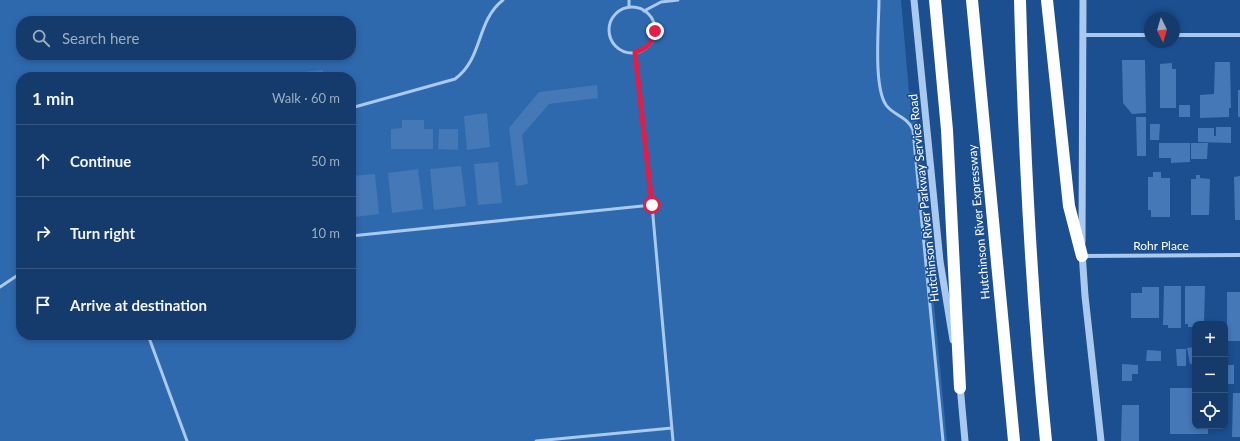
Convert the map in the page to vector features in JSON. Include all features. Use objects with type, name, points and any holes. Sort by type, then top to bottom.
[{"type":"highway","points":[[935,0],[947,130],[960,388]]},
{"type":"highway","name":"Hutchinson River Expressway","points":[[972,0],[1014,441]]},
{"type":"highway","points":[[1020,0],[1028,224],[1037,356],[1046,441]]},
{"type":"highway","points":[[1047,0],[1069,206],[1082,256]]},
{"type":"street","name":"Hutchinson River Parkway Service Road","points":[[914,0],[940,261],[960,388],[965,441]]},
{"type":"street","points":[[1083,0],[1082,256],[1101,441]]},
{"type":"street","points":[[1082,35],[1144,35]]},
{"type":"street","points":[[1180,35],[1240,35]]},
{"type":"street","name":"Rohr Place","points":[[1082,256],[1240,255]]},
{"type":"lane","points":[[356,107],[445,82],[460,76],[470,65],[488,17],[503,0]]},
{"type":"lane","points":[[628,0],[629,7]]},
{"type":"lane","points":[[644,11],[661,2],[678,0]]},
{"type":"lane","points":[[879,0],[878,67],[882,98],[890,110],[908,122],[912,130],[943,441]]},
{"type":"lane","points":[[629,7],[644,11],[654,23],[653,39],[642,50],[635,52],[621,50],[615,46],[609,33],[612,19],[622,9],[629,7]]},
{"type":"lane","points":[[635,52],[652,205],[673,441]]},
{"type":"lane","points":[[356,235],[652,205]]},
{"type":"lane","points":[[0,287],[16,276]]},
{"type":"lane","points":[[150,340],[187,441]]},
{"type":"lane","points":[[536,441],[672,428]]},
{"type":"shaded area","points":[[0,0],[901,0],[909,92],[914,93],[947,441],[0,441]]},
{"type":"building","points":[[1122,60],[1145,60],[1146,113],[1132,114],[1123,103]]},
{"type":"building","points":[[1215,62],[1230,62],[1231,108],[1229,108],[1229,117],[1200,118],[1200,95],[1214,94]]},
{"type":"building","points":[[1172,63],[1172,69],[1176,69],[1176,108],[1160,108],[1160,64]]},
{"type":"building","points":[[323,70],[323,72],[302,72]]},
{"type":"building","points":[[597,85],[598,98],[549,104],[522,135],[528,184],[516,186],[509,128],[539,92]]},
{"type":"building","points":[[1238,90],[1240,90],[1240,117],[1238,117]]},
{"type":"building","points":[[1179,105],[1190,105],[1190,117],[1179,117]]},
{"type":"building","points":[[487,113],[490,147],[467,150],[464,116]]},
{"type":"building","points":[[1136,117],[1146,117],[1146,156],[1137,156]]},
{"type":"building","points":[[402,120],[424,120],[424,129],[433,129],[433,149],[391,149],[391,129],[402,128]]},
{"type":"building","points":[[1150,124],[1160,124],[1159,140],[1150,140]]},
{"type":"building","points":[[1216,127],[1231,127],[1231,143],[1198,142],[1198,128],[1214,128],[1214,136],[1216,136]]},
{"type":"building","points":[[439,129],[458,129],[458,150],[438,149]]},
{"type":"building","points":[[1159,143],[1190,143],[1190,162],[1171,163],[1171,158],[1159,158]]},
{"type":"building","points":[[1191,143],[1208,143],[1207,159],[1191,159]]},
{"type":"building","points":[[498,162],[502,203],[478,205],[474,164]]},
{"type":"building","points":[[461,166],[466,206],[434,210],[430,169]]},
{"type":"building","points":[[418,169],[423,209],[392,213],[388,173]]},
{"type":"building","points":[[1153,172],[1161,172],[1161,178],[1170,178],[1170,217],[1151,217],[1151,210],[1148,210],[1148,177],[1153,177]]},
{"type":"building","points":[[375,174],[379,214],[356,217],[356,176]]},
{"type":"building","points":[[1196,175],[1200,175],[1200,178],[1210,179],[1209,215],[1191,215],[1191,179],[1196,179]]},
{"type":"building","points":[[1240,176],[1240,220],[1235,220],[1234,177]]},
{"type":"building","points":[[1164,286],[1181,286],[1181,328],[1168,328],[1168,325],[1163,325]]},
{"type":"building","points":[[1185,286],[1205,286],[1204,321],[1192,321],[1192,327],[1188,327],[1188,324],[1185,324]]},
{"type":"building","points":[[1142,287],[1159,287],[1159,318],[1131,318],[1131,293],[1142,293]]},
{"type":"building","points":[[1227,292],[1240,292],[1240,341],[1228,341]]},
{"type":"building","points":[[1192,347],[1192,364],[1190,364],[1187,348]]},
{"type":"building","points":[[1176,349],[1186,349],[1186,366],[1177,366]]},
{"type":"building","points":[[1147,350],[1161,351],[1161,361],[1146,361]]},
{"type":"building","points":[[1122,364],[1138,365],[1138,374],[1132,374],[1132,381],[1122,381]]},
{"type":"building","points":[[1228,365],[1234,365],[1234,384],[1228,384]]},
{"type":"building","points":[[1170,388],[1192,388],[1192,429],[1208,429],[1208,434],[1170,434]]},
{"type":"building","points":[[1233,393],[1240,393],[1240,437],[1232,437]]},
{"type":"building","points":[[1122,405],[1139,405],[1139,441],[1121,441]]},
{"type":"route","points":[[652,205],[635,52],[642,50],[649,45],[653,39],[655,31]]}]
